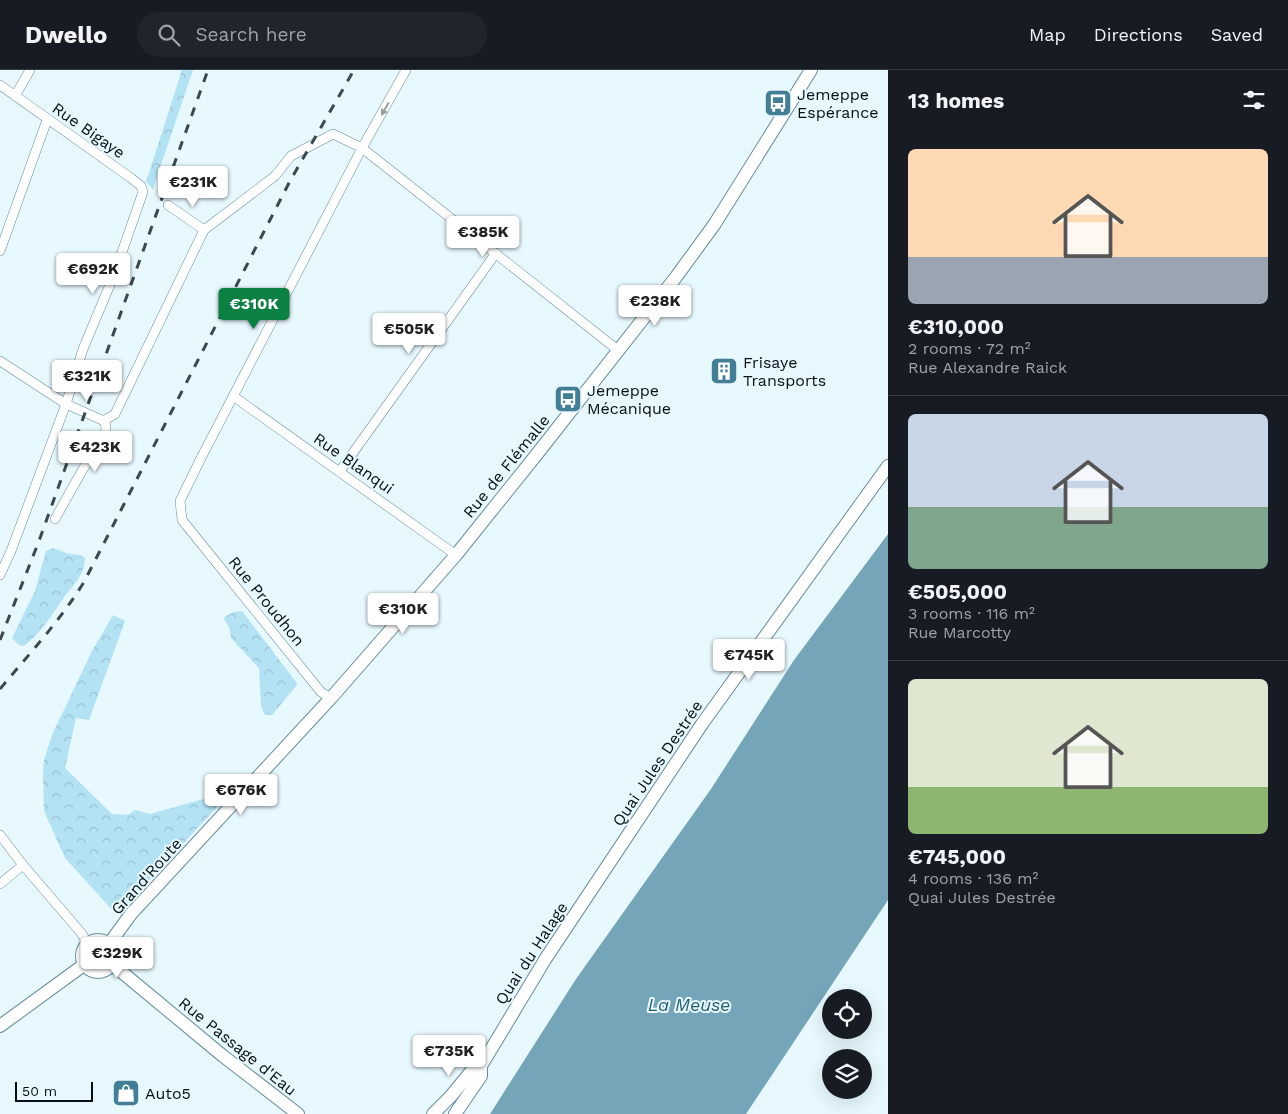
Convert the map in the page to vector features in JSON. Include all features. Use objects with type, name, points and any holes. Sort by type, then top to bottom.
[{"type":"street","points":[[15,96],[30,70]]},
{"type":"street","points":[[233,396],[362,148],[406,70]]},
{"type":"street","name":"Rue de Flémalle","points":[[331,698],[456,555],[676,277],[714,225],[811,70]]},
{"type":"street","name":"Rue Bigaye","points":[[0,85],[131,178],[141,186],[143,192],[114,276],[83,349],[66,404]]},
{"type":"street","points":[[0,251],[47,120]]},
{"type":"street","points":[[0,361],[66,404],[102,420],[115,414],[204,230],[275,176],[291,156],[333,134],[362,148],[619,351]]},
{"type":"street","points":[[168,205],[204,230]]},
{"type":"street","points":[[340,471],[496,253]]},
{"type":"street","name":"Rue Blanqui","points":[[233,396],[456,555]]},
{"type":"street","name":"Rue Proudhon","points":[[233,396],[180,501],[182,520],[321,692],[331,698]]},
{"type":"street","points":[[0,575],[11,551],[66,404]]},
{"type":"street","points":[[55,519],[83,469],[104,437],[106,430],[105,420]]},
{"type":"street","name":"Quai Jules Destrée","points":[[595,886],[702,724],[888,466]]},
{"type":"street","name":"Grand'Route","points":[[109,944],[131,914],[331,698]]},
{"type":"street","points":[[0,835],[82,934],[88,945]]},
{"type":"street","points":[[0,884],[23,865]]},
{"type":"street","name":"Quai du Halage","points":[[455,1114],[481,1076],[481,1066],[521,998],[595,886]]},
{"type":"street","points":[[96,941],[109,944],[113,950],[114,957],[109,968],[98,972],[88,968],[85,964],[84,952],[88,945],[96,941]]},
{"type":"street","points":[[0,1026],[85,964]]},
{"type":"street","name":"Rue Passage d'Eau","points":[[112,964],[223,1056],[298,1114]]},
{"type":"street","name":"Quai du Halage","points":[[433,1114],[473,1069],[481,1066]]},
{"type":"green space","points":[[182,70],[193,70],[153,189],[146,182]]},
{"type":"green space","points":[[53,548],[69,554],[81,555],[85,558],[83,570],[41,630],[24,646],[19,645],[12,638],[35,591],[46,551]]},
{"type":"green space","points":[[242,611],[297,685],[272,715],[265,715],[261,706],[259,668],[231,638],[229,627],[223,618],[233,612]]},
{"type":"green space","points":[[113,615],[125,621],[89,720],[76,718],[65,768],[112,814],[128,815],[135,810],[150,814],[207,798],[217,807],[129,902],[114,912],[65,858],[44,811],[43,774],[44,760],[52,735],[92,651]]},
{"type":"water","name":"La Meuse","points":[[888,534],[888,900],[829,989],[822,989],[822,999],[746,1114],[490,1114],[576,979],[711,789],[794,660]]},
{"type":"railway","points":[[0,640],[39,541],[208,70]]},
{"type":"railway","points":[[0,689],[55,624],[84,582],[290,181],[354,70]]},
{"type":"place","name":"Jemeppe Espérance","points":[[778,103]]},
{"type":"place","name":"Frisaye Transports","points":[[724,371]]},
{"type":"place","name":"Jemeppe Mécanique","points":[[568,399]]},
{"type":"place","name":"Auto5","points":[[126,1093]]}]
